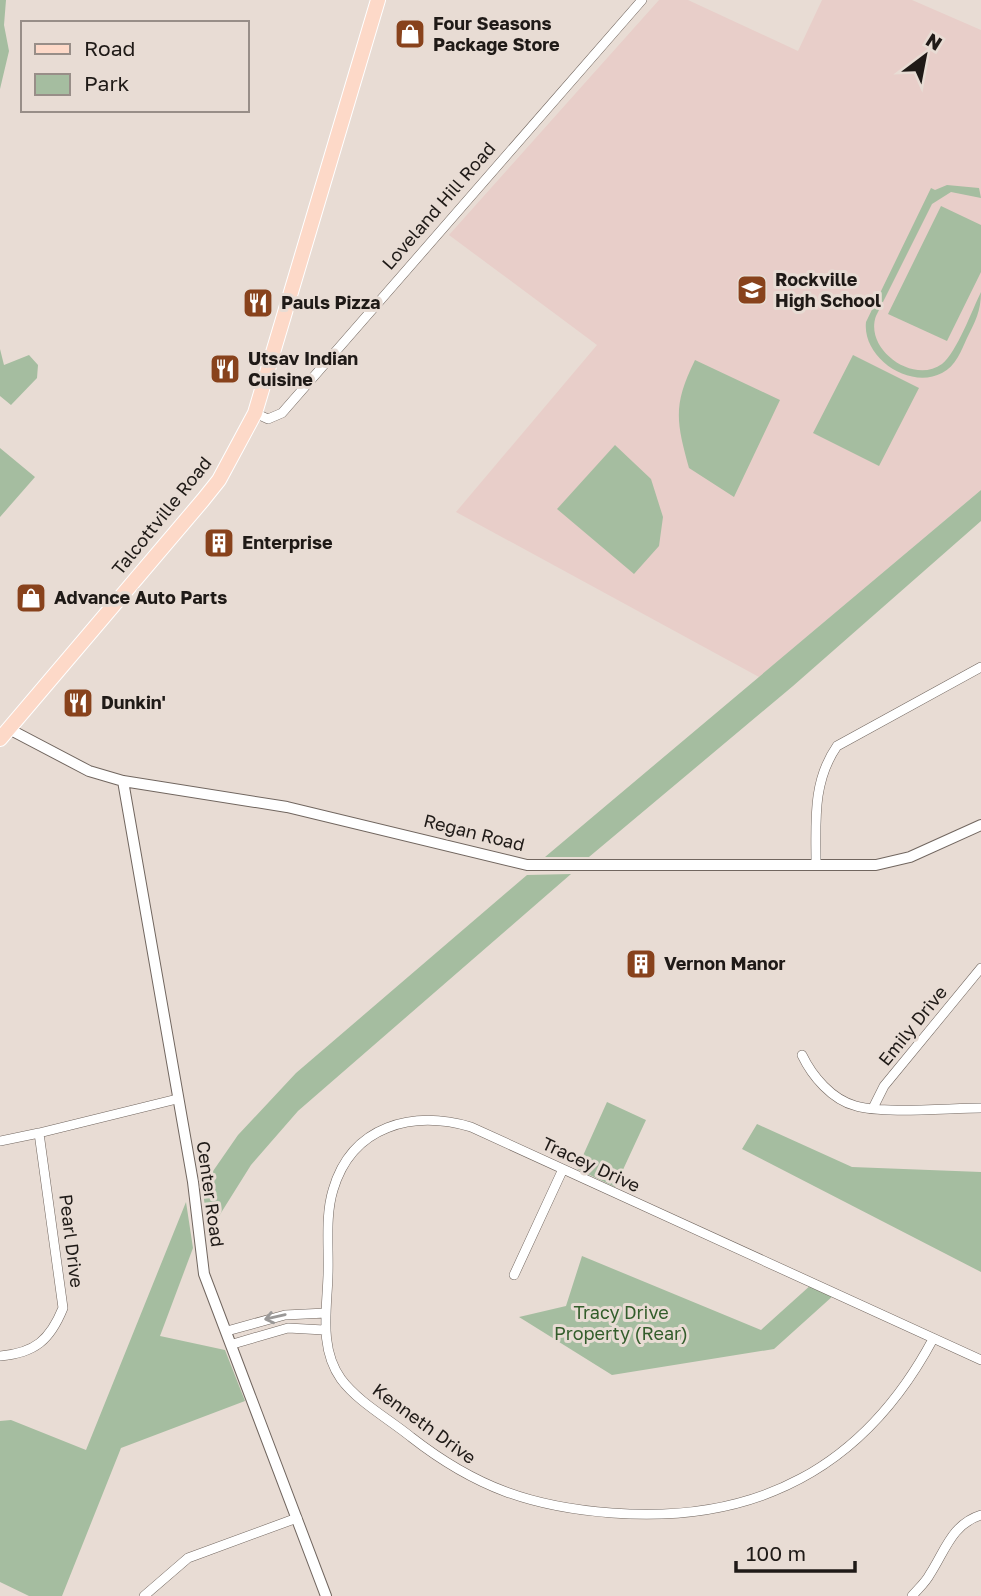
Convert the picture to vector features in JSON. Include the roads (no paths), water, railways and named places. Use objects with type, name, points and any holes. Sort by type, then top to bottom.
[{"type":"main road","name":"Talcottville Road","points":[[4,734],[219,480],[255,413],[378,0]]},
{"type":"street","name":"Loveland Hill Road","points":[[255,413],[268,419],[282,412],[642,0]]},
{"type":"street","points":[[816,865],[818,783],[826,762],[837,746],[981,667]]},
{"type":"street","name":"Regan Road","points":[[4,734],[89,771],[123,781],[287,807],[527,865],[876,865],[897,861],[981,825]]},
{"type":"street","name":"Center Road","points":[[123,781],[192,1182],[204,1274],[233,1344],[326,1596]]},
{"type":"street","name":"Emily Drive","points":[[873,1108],[884,1086],[981,968]]},
{"type":"street","points":[[802,1055],[810,1071],[834,1095],[855,1106],[981,1108]]},
{"type":"street","points":[[0,1141],[177,1099]]},
{"type":"street","name":"Tracey Drive","points":[[324,1330],[333,1189],[354,1151],[372,1135],[405,1120],[444,1119],[471,1128],[981,1360]]},
{"type":"street","name":"Pearl Drive","points":[[0,1356],[19,1354],[40,1346],[55,1329],[63,1308],[39,1133]]},
{"type":"street","points":[[514,1275],[562,1170]]},
{"type":"street","points":[[227,1331],[285,1315],[326,1313]]},
{"type":"street","points":[[233,1344],[288,1328],[324,1330]]},
{"type":"street","name":"Kenneth Drive","points":[[324,1330],[341,1378],[450,1466],[513,1497],[556,1507],[650,1516],[705,1512],[760,1499],[799,1481],[836,1457],[872,1423],[904,1389],[933,1339]]},
{"type":"street","points":[[912,1596],[930,1576],[946,1543],[959,1527],[981,1515]]},
{"type":"street","points":[[144,1596],[188,1558],[297,1518]]},
{"type":"place","name":"Four Seasons Package Store","points":[[410,34]]},
{"type":"place","name":"Rockville High School","points":[[752,290]]},
{"type":"place","name":"Pauls Pizza","points":[[258,303]]},
{"type":"place","name":"Utsav Indian Cuisine","points":[[225,369]]},
{"type":"place","name":"Enterprise","points":[[219,543]]},
{"type":"place","name":"Advance Auto Parts","points":[[31,598]]},
{"type":"place","name":"Dunkin'","points":[[78,703]]},
{"type":"place","name":"Vernon Manor","points":[[641,964]]},
{"type":"park label","name":"Tracy Drive Property (Rear)","points":[[621,1323]]}]
